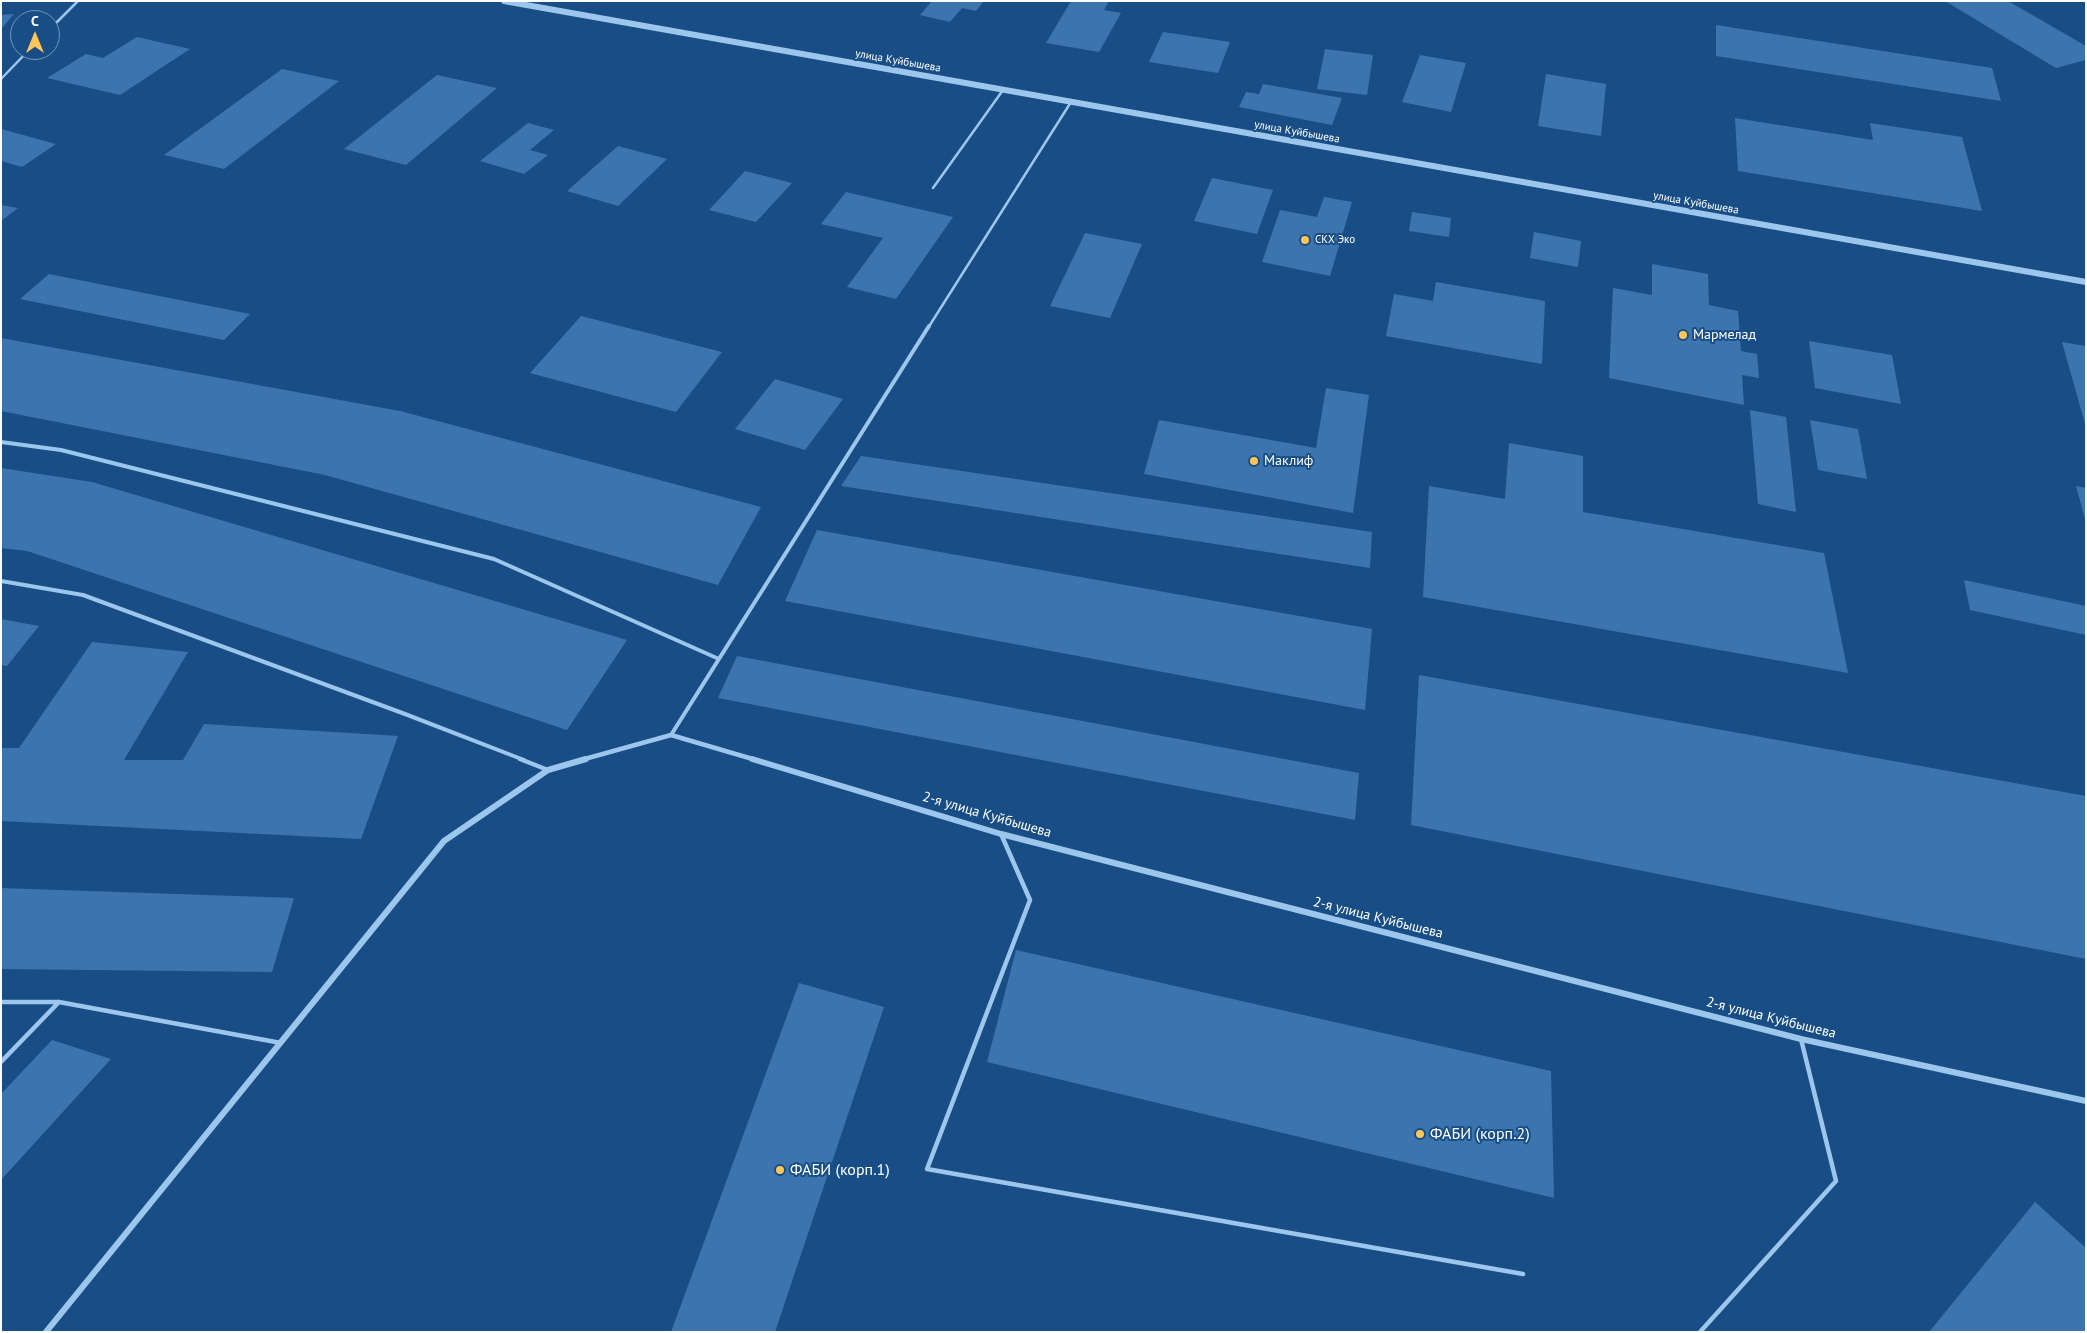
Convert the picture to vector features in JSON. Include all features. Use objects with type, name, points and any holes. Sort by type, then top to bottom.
[{"type":"street","name":"улица Куйбышева","points":[[504,1],[2086,282]]},
{"type":"street","points":[[46,1332],[444,841],[548,770],[671,735]]},
{"type":"street","name":"2-я улица Куйбышева","points":[[671,735],[1002,834],[1801,1039],[2086,1101]]},
{"type":"lane","points":[[60,19],[78,1]]},
{"type":"lane","points":[[1,78],[20,60]]},
{"type":"lane","points":[[933,188],[1003,90]]},
{"type":"lane","points":[[671,735],[1071,102]]},
{"type":"lane","points":[[1,442],[61,450],[494,559],[719,659]]},
{"type":"lane","points":[[1,581],[83,595],[404,714],[548,770]]},
{"type":"lane","points":[[1002,834],[1030,900],[927,1169],[1523,1274]]},
{"type":"lane","points":[[1,1002],[59,1002],[281,1042]]},
{"type":"lane","points":[[1,1062],[59,1002]]},
{"type":"lane","points":[[1700,1332],[1836,1181],[1801,1039]]},
{"type":"building","points":[[932,1],[984,1],[976,11],[962,8],[950,22],[920,15]]},
{"type":"building","points":[[1071,1],[1109,1],[1104,10],[1121,13],[1099,52],[1046,43]]},
{"type":"building","points":[[1945,1],[2008,1],[2086,46],[2086,60],[2056,68]]},
{"type":"building","points":[[10,14],[10,19],[1,29],[1,15]]},
{"type":"building","points":[[1716,25],[1992,68],[2001,101],[1716,56]]},
{"type":"building","points":[[1163,32],[1230,42],[1218,73],[1149,62]]},
{"type":"building","points":[[137,37],[190,49],[120,95],[47,78],[86,54],[103,58]]},
{"type":"building","points":[[1325,49],[1373,55],[1367,95],[1317,89]]},
{"type":"building","points":[[1420,55],[1466,63],[1451,112],[1402,102]]},
{"type":"building","points":[[282,69],[339,81],[224,169],[164,155]]},
{"type":"building","points":[[1546,74],[1606,84],[1601,136],[1538,126]]},
{"type":"building","points":[[437,75],[497,88],[406,165],[344,149]]},
{"type":"building","points":[[1263,84],[1342,98],[1332,125],[1239,107],[1246,92],[1259,94]]},
{"type":"building","points":[[1735,118],[1873,140],[1870,123],[1962,137],[1982,211],[1738,171]]},
{"type":"building","points":[[528,123],[554,130],[530,150],[548,155],[524,174],[480,161]]},
{"type":"building","points":[[1,129],[56,144],[22,167],[1,161]]},
{"type":"building","points":[[618,146],[667,159],[618,206],[567,191]]},
{"type":"building","points":[[745,171],[792,183],[756,222],[709,210]]},
{"type":"building","points":[[1212,178],[1273,190],[1257,234],[1194,221]]},
{"type":"building","points":[[846,192],[953,217],[896,299],[847,287],[883,238],[821,224]]},
{"type":"building","name":"СКХ Эко","points":[[1324,197],[1352,202],[1330,276],[1262,262],[1280,210],[1317,217]]},
{"type":"building","points":[[1,205],[18,208],[1,221]]},
{"type":"building","points":[[1412,212],[1451,218],[1449,237],[1409,231]]},
{"type":"building","points":[[1534,232],[1581,241],[1578,267],[1530,258]]},
{"type":"building","points":[[1085,233],[1142,244],[1110,318],[1050,306]]},
{"type":"building","points":[[1652,264],[1708,274],[1709,305],[1738,311],[1741,351],[1757,354],[1759,378],[1742,375],[1744,405],[1609,378],[1613,288],[1652,295]]},
{"type":"building","points":[[49,274],[250,314],[224,340],[20,299]]},
{"type":"building","points":[[1436,282],[1545,301],[1542,364],[1386,336],[1394,294],[1433,301]]},
{"type":"building","points":[[581,316],[722,352],[676,412],[530,373]]},
{"type":"building","points":[[1,338],[400,411],[761,507],[718,585],[325,475],[1,411]]},
{"type":"building","points":[[1809,341],[1892,355],[1901,404],[1815,388]]},
{"type":"building","points":[[2062,342],[2086,346],[2086,424],[2085,424]]},
{"type":"building","points":[[775,379],[843,399],[805,450],[735,429]]},
{"type":"building","name":"Маклиф","points":[[1326,388],[1369,395],[1353,513],[1144,474],[1159,420],[1316,448]]},
{"type":"building","points":[[1750,410],[1786,417],[1796,512],[1758,504]]},
{"type":"building","points":[[1810,420],[1858,429],[1867,479],[1818,470]]},
{"type":"building","points":[[1509,443],[1583,456],[1583,512],[1824,553],[1848,673],[1423,597],[1429,486],[1505,499]]},
{"type":"building","points":[[861,456],[1372,532],[1370,568],[841,486]]},
{"type":"building","points":[[1,468],[92,482],[627,640],[567,730],[27,551],[1,548]]},
{"type":"building","points":[[2076,486],[2086,488],[2086,519],[2085,519]]},
{"type":"building","points":[[817,530],[1372,629],[1365,710],[785,601]]},
{"type":"building","points":[[1964,580],[2086,606],[2086,635],[1970,610]]},
{"type":"building","points":[[1,619],[39,626],[7,666],[1,665]]},
{"type":"building","points":[[92,642],[188,652],[124,760],[183,760],[204,724],[398,736],[361,839],[1,821],[1,748],[19,748]]},
{"type":"building","points":[[737,656],[1359,773],[1355,820],[718,698]]},
{"type":"building","points":[[1419,675],[2086,796],[2086,959],[1411,825]]},
{"type":"building","points":[[1,888],[294,898],[272,972],[1,969]]},
{"type":"building","name":"ФАБИ (корп.2)","points":[[1016,950],[1551,1071],[1554,1198],[987,1062]]},
{"type":"building","name":"ФАБИ (корп.1)","points":[[799,983],[884,1007],[775,1332],[671,1332]]},
{"type":"building","points":[[52,1040],[111,1059],[1,1180],[1,1094]]},
{"type":"building","points":[[2035,1202],[2086,1248],[2086,1332],[1929,1332]]},
{"type":"place","name":"СКХ Эко","points":[[1305,240]]},
{"type":"place","name":"Мармелад","points":[[1683,335]]},
{"type":"place","name":"Маклиф","points":[[1254,461]]},
{"type":"place","name":"ФАБИ (корп.2)","points":[[1420,1134]]},
{"type":"place","name":"ФАБИ (корп.1)","points":[[780,1170]]}]
